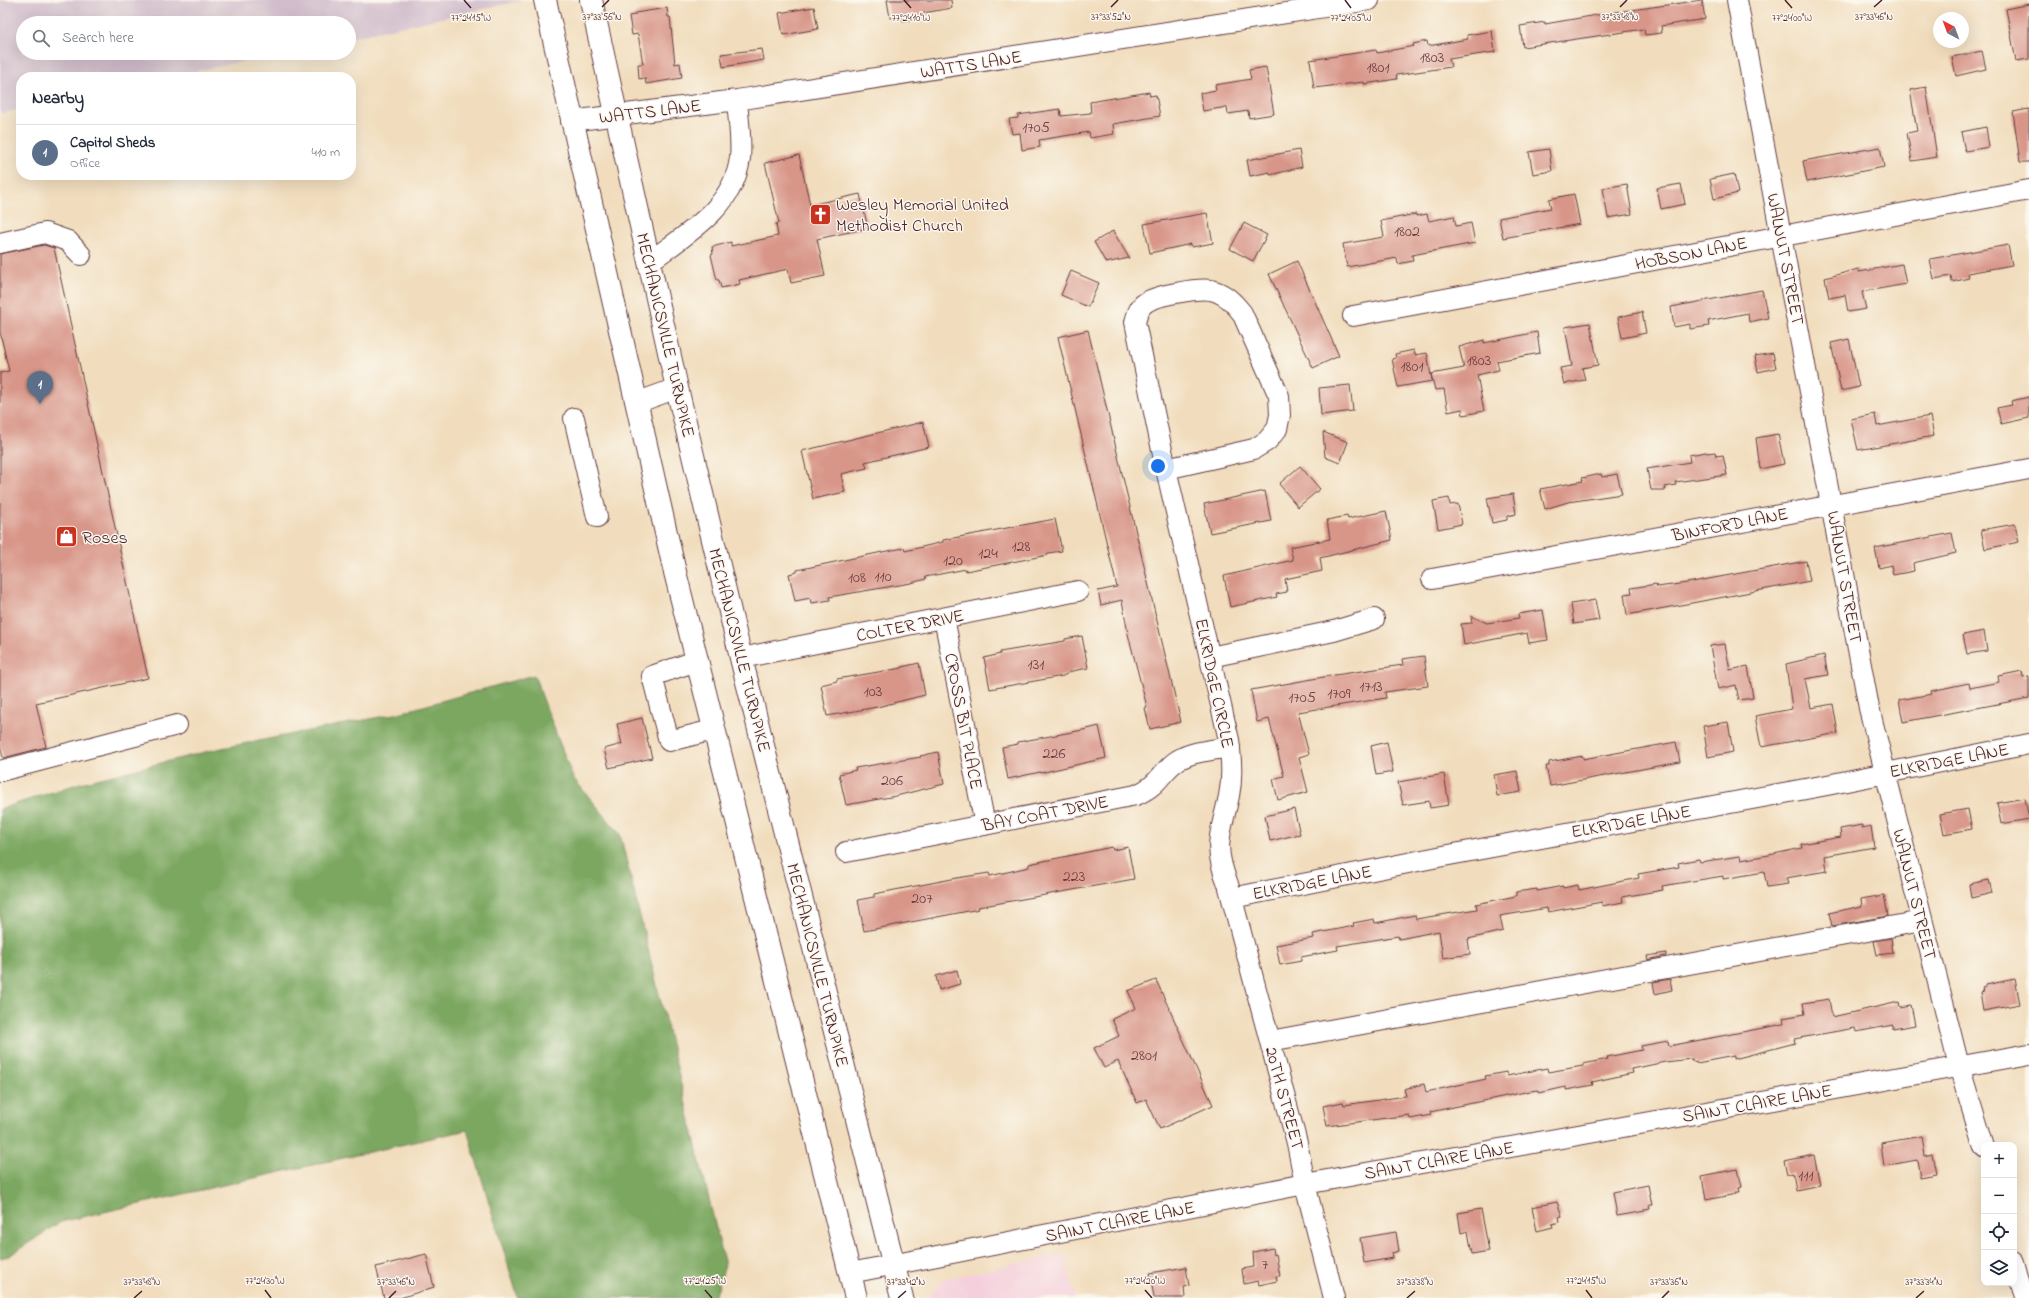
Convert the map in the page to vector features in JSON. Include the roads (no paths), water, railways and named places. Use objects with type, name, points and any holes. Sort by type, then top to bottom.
[{"type":"highway","points":[[545,0],[571,121],[696,661],[856,1298]]},
{"type":"highway","name":"MECHANICSVILLE TURNPIKE","points":[[591,0],[677,388],[741,658],[902,1298]]},
{"type":"street","name":"WATTS LANE","points":[[571,121],[737,100],[1330,3],[1370,0]]},
{"type":"street","name":"WALNUT STREET","points":[[1737,0],[1869,708],[1959,1066],[1982,1142]]},
{"type":"street","points":[[649,262],[709,217],[731,191],[740,158],[737,100]]},
{"type":"street","name":"HOBSON LANE","points":[[1353,316],[2029,190]]},
{"type":"street","points":[[0,243],[45,233],[68,241],[81,255]]},
{"type":"street","name":"ELKRIDGE CIRCLE","points":[[1166,469],[1254,449],[1267,441],[1277,429],[1280,415],[1279,396],[1242,314],[1234,303],[1224,295],[1212,290],[1199,290],[1144,303],[1138,312],[1135,322],[1166,469],[1230,747],[1230,785],[1219,832],[1219,845],[1220,860],[1232,898]]},
{"type":"street","points":[[636,403],[677,388]]},
{"type":"street","points":[[574,418],[597,517]]},
{"type":"street","name":"BINFORD LANE","points":[[1432,580],[2029,468]]},
{"type":"street","name":"COLTER DRIVE","points":[[741,658],[1078,591]]},
{"type":"street","name":"CROSS BIT PLACE","points":[[944,618],[985,825]]},
{"type":"street","points":[[1210,657],[1334,631],[1374,619]]},
{"type":"street","points":[[696,661],[652,676],[669,741],[713,730]]},
{"type":"street","points":[[0,771],[177,725]]},
{"type":"street","name":"ELKRIDGE LANE","points":[[1232,898],[1438,857],[1819,786],[2029,744]]},
{"type":"street","name":"BAY COAT DRIVE","points":[[846,852],[1136,795],[1153,786],[1172,765],[1184,757],[1230,747]]},
{"type":"street","name":"20TH STREET","points":[[1232,898],[1298,1143],[1305,1184],[1334,1298]]},
{"type":"street","points":[[1270,1041],[1922,921]]},
{"type":"street","name":"SAINT CLAIRE LANE","points":[[850,1273],[1178,1211],[1305,1184],[2029,1054]]},
{"type":"street","points":[[2017,1272],[2024,1298]]},
{"type":"place","name":"Wesley Memorial United Methodist Church","points":[[821,214]]},
{"type":"place","name":"Capitol Sheds","points":[[40,404]]},
{"type":"place","name":"Roses","points":[[67,537]]}]
